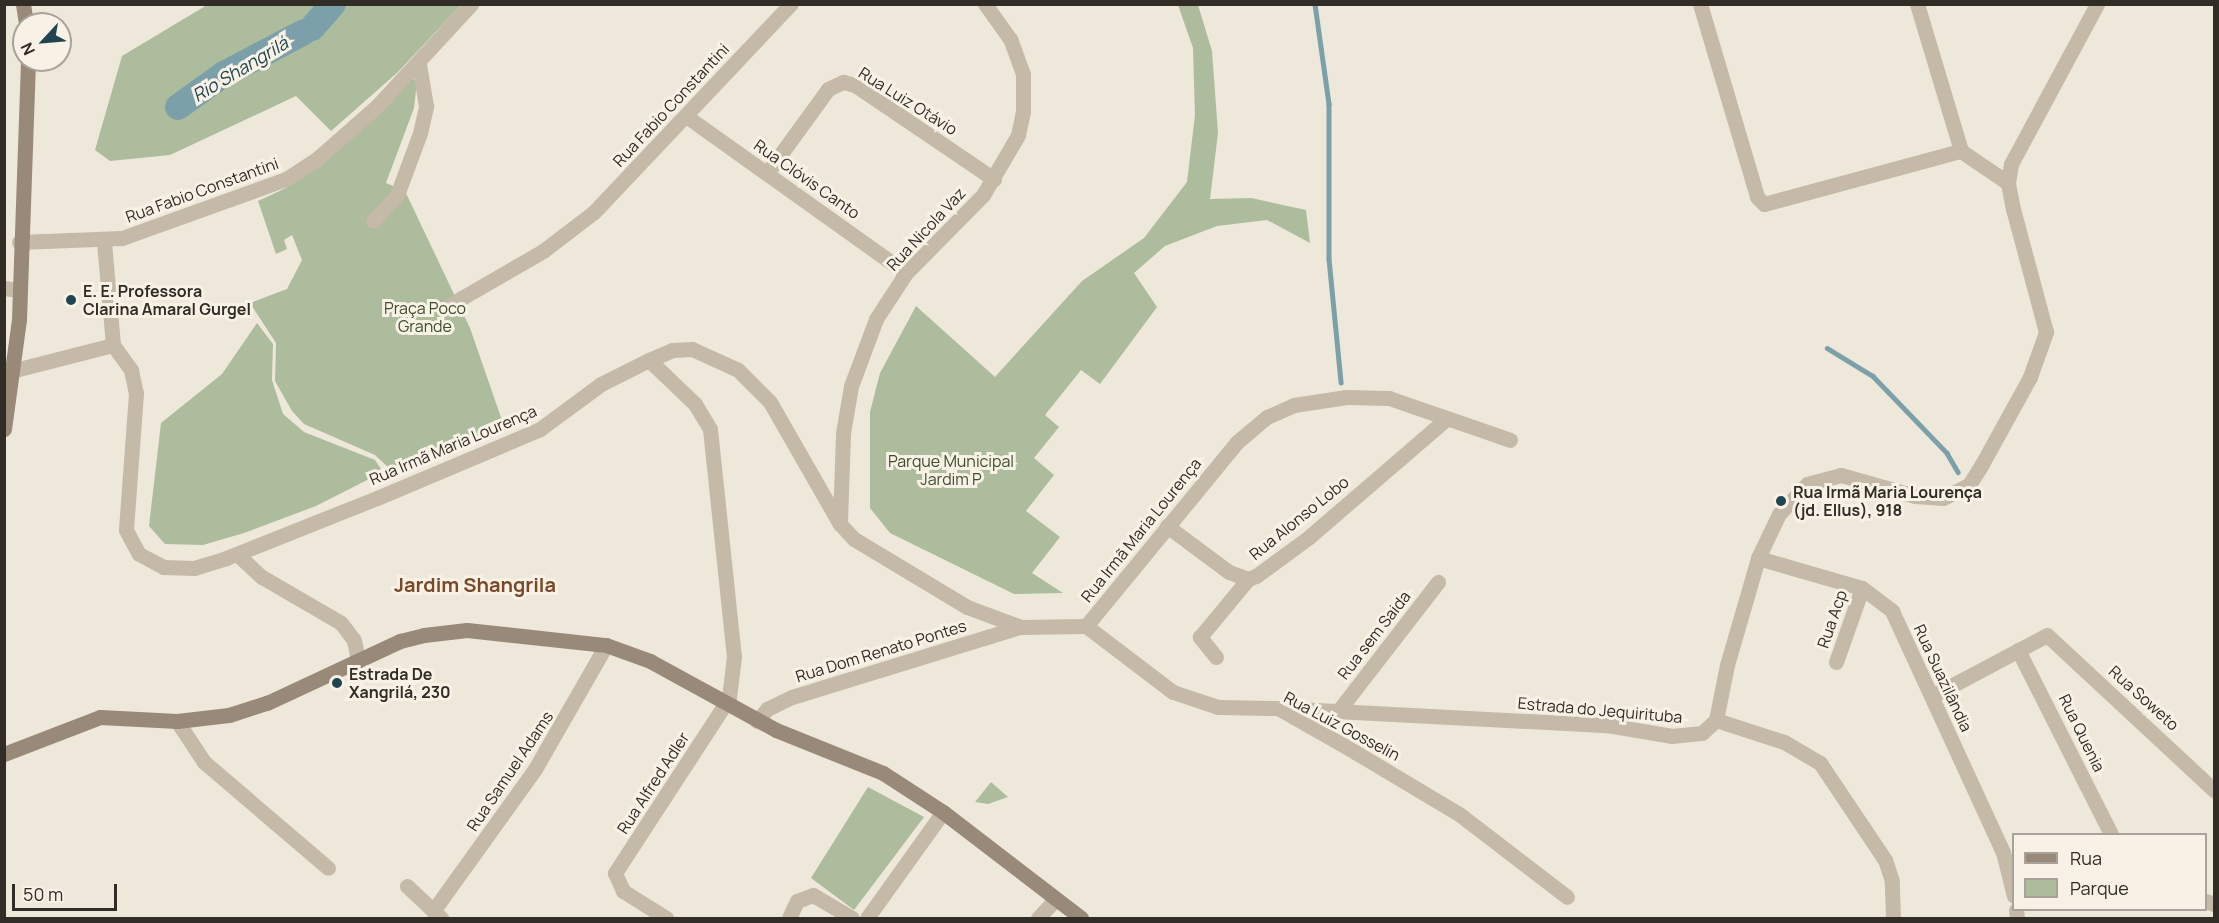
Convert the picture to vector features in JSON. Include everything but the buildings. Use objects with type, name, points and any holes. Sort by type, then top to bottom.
[{"type":"main road","points":[[4,429],[15,370],[12,289],[19,242],[27,72]]},
{"type":"main road","points":[[5,754],[100,717],[177,721],[229,715],[267,703],[400,641],[467,630],[606,645],[650,661],[757,721],[875,769],[943,812],[1081,918]]},
{"type":"street","name":"Rua Fabio Constantini","points":[[19,242],[104,242],[166,225],[286,179],[318,158],[419,64],[471,4]]},
{"type":"street","name":"Rua Fabio Constantini","points":[[453,303],[565,236],[635,172],[792,4]]},
{"type":"street","name":"Rua Nicola Vaz","points":[[840,524],[843,433],[851,386],[876,319],[906,273],[994,179],[1018,135],[1025,94],[1019,57],[985,4]]},
{"type":"street","points":[[1700,4],[1757,196],[1764,204],[1961,151]]},
{"type":"street","points":[[1917,4],[1961,151],[2008,183]]},
{"type":"street","points":[[1893,918],[1892,881],[1884,860],[1821,763],[1784,742],[1716,720],[1758,558],[1793,495],[1821,477],[1841,476],[1929,498],[1960,492],[1969,485],[2030,377],[2046,332],[2008,183],[2020,143],[2097,4]]},
{"type":"street","points":[[373,221],[397,195],[420,133],[426,106],[419,64]]},
{"type":"street","name":"Rua Luiz Otávio","points":[[767,174],[828,89],[843,82],[855,85],[994,179]]},
{"type":"street","name":"Rua Clóvis Canto","points":[[686,116],[906,273]]},
{"type":"street","points":[[15,370],[113,345],[104,242]]},
{"type":"street","name":"Rua Irmã Maria Lourença","points":[[113,345],[131,370],[136,393],[124,515],[130,543],[153,563],[177,569],[237,554],[525,437],[601,384],[672,350],[692,349],[738,370],[785,423],[840,524],[865,548],[967,607],[1021,627],[1086,626],[1237,442],[1267,417],[1286,408],[1327,398],[1389,398],[1422,407],[1452,423],[1510,440]]},
{"type":"street","name":"Rua Alfred Adler","points":[[650,360],[695,404],[712,437],[734,656],[732,689],[725,703],[615,873],[616,883],[666,918]]},
{"type":"street","name":"Rua Alonso Lobo","points":[[1167,526],[1229,572],[1248,579],[1281,560],[1452,423]]},
{"type":"street","points":[[237,554],[262,577],[341,622],[354,640],[358,661]]},
{"type":"street","name":"Rua Suazilândia","points":[[1758,558],[1862,588],[1892,611],[2012,876]]},
{"type":"street","points":[[1216,657],[1200,637],[1248,579]]},
{"type":"street","name":"Rua sem Saida","points":[[1339,710],[1438,582]]},
{"type":"street","name":"Rua Acp","points":[[1836,662],[1862,588]]},
{"type":"street","name":"Rua Luiz Gosselin","points":[[1086,626],[1173,692],[1194,702],[1278,708],[1459,814],[1567,897]]},
{"type":"street","name":"Rua Dom Renato Pontes","points":[[757,721],[767,710],[792,697],[1021,627]]},
{"type":"street","name":"Rua Soweto","points":[[2018,650],[2047,635],[2214,790]]},
{"type":"street","name":"Rua Samuel Adams","points":[[437,915],[590,682],[606,645]]},
{"type":"street","points":[[1932,696],[2018,650]]},
{"type":"street","name":"Rua Quenia","points":[[2018,650],[2110,833]]},
{"type":"street","name":"Estrada do Jequirituba","points":[[1278,708],[1607,725],[1672,736],[1702,732],[1716,720]]},
{"type":"street","points":[[177,721],[204,762],[328,868]]},
{"type":"street","points":[[867,918],[943,812]]},
{"type":"street","points":[[407,886],[437,915]]},
{"type":"street","points":[[789,918],[799,899],[813,895],[852,918]]},
{"type":"street","points":[[1038,918],[1055,900]]},
{"type":"green space","points":[[207,5],[461,5],[398,72],[331,131],[296,96],[170,155],[110,161],[95,150],[122,56]]},
{"type":"green space","name":"Parque Municipal Jardim P","points":[[1178,5],[1198,5],[1212,51],[1218,133],[1210,199],[1251,198],[1306,210],[1310,243],[1267,220],[1217,226],[1165,246],[1134,273],[1157,307],[1100,384],[1081,370],[1045,415],[1059,427],[1034,458],[1054,475],[1026,511],[1060,537],[1032,573],[1063,593],[1014,594],[890,533],[870,508],[870,412],[880,373],[916,306],[995,377],[1082,281],[1144,238],[1187,182],[1195,115],[1193,48]]},
{"type":"green space","name":"Praça Poco Grande","points":[[412,78],[417,82],[414,108],[386,183],[405,191],[470,328],[505,429],[386,472],[387,466],[375,455],[304,424],[292,411],[275,381],[276,343],[250,303],[287,289],[302,260],[292,235],[284,240],[287,249],[276,254],[258,201],[286,188]]},
{"type":"green space","points":[[257,323],[273,344],[272,380],[283,414],[304,432],[375,460],[383,472],[316,506],[244,533],[203,545],[165,544],[149,526],[161,423],[222,374]]},
{"type":"green space","points":[[991,782],[1008,797],[988,804],[975,802]]},
{"type":"green space","points":[[868,787],[924,817],[854,910],[811,878]]},
{"type":"waterway","name":"Rio Shangrilá","points":[[312,28],[333,4]]},
{"type":"waterway","points":[[1315,4],[1329,104],[1329,259],[1341,382]]},
{"type":"waterway","name":"Rio Shangrilá","points":[[178,107],[224,74],[304,32]]},
{"type":"waterway","points":[[1827,348],[1873,376],[1947,453],[1958,472]]},
{"type":"place","name":"E. E. Professora Clarina Amaral Gurgel","points":[[71,300]]},
{"type":"place","name":"Rua Irmã Maria Lourença (jd. Ellus), 918","points":[[1781,501]]},
{"type":"place","name":"Estrada De Xangrilá, 230","points":[[337,683]]},
{"type":"district","name":"Jardim Shangrila","points":[[475,584]]}]
